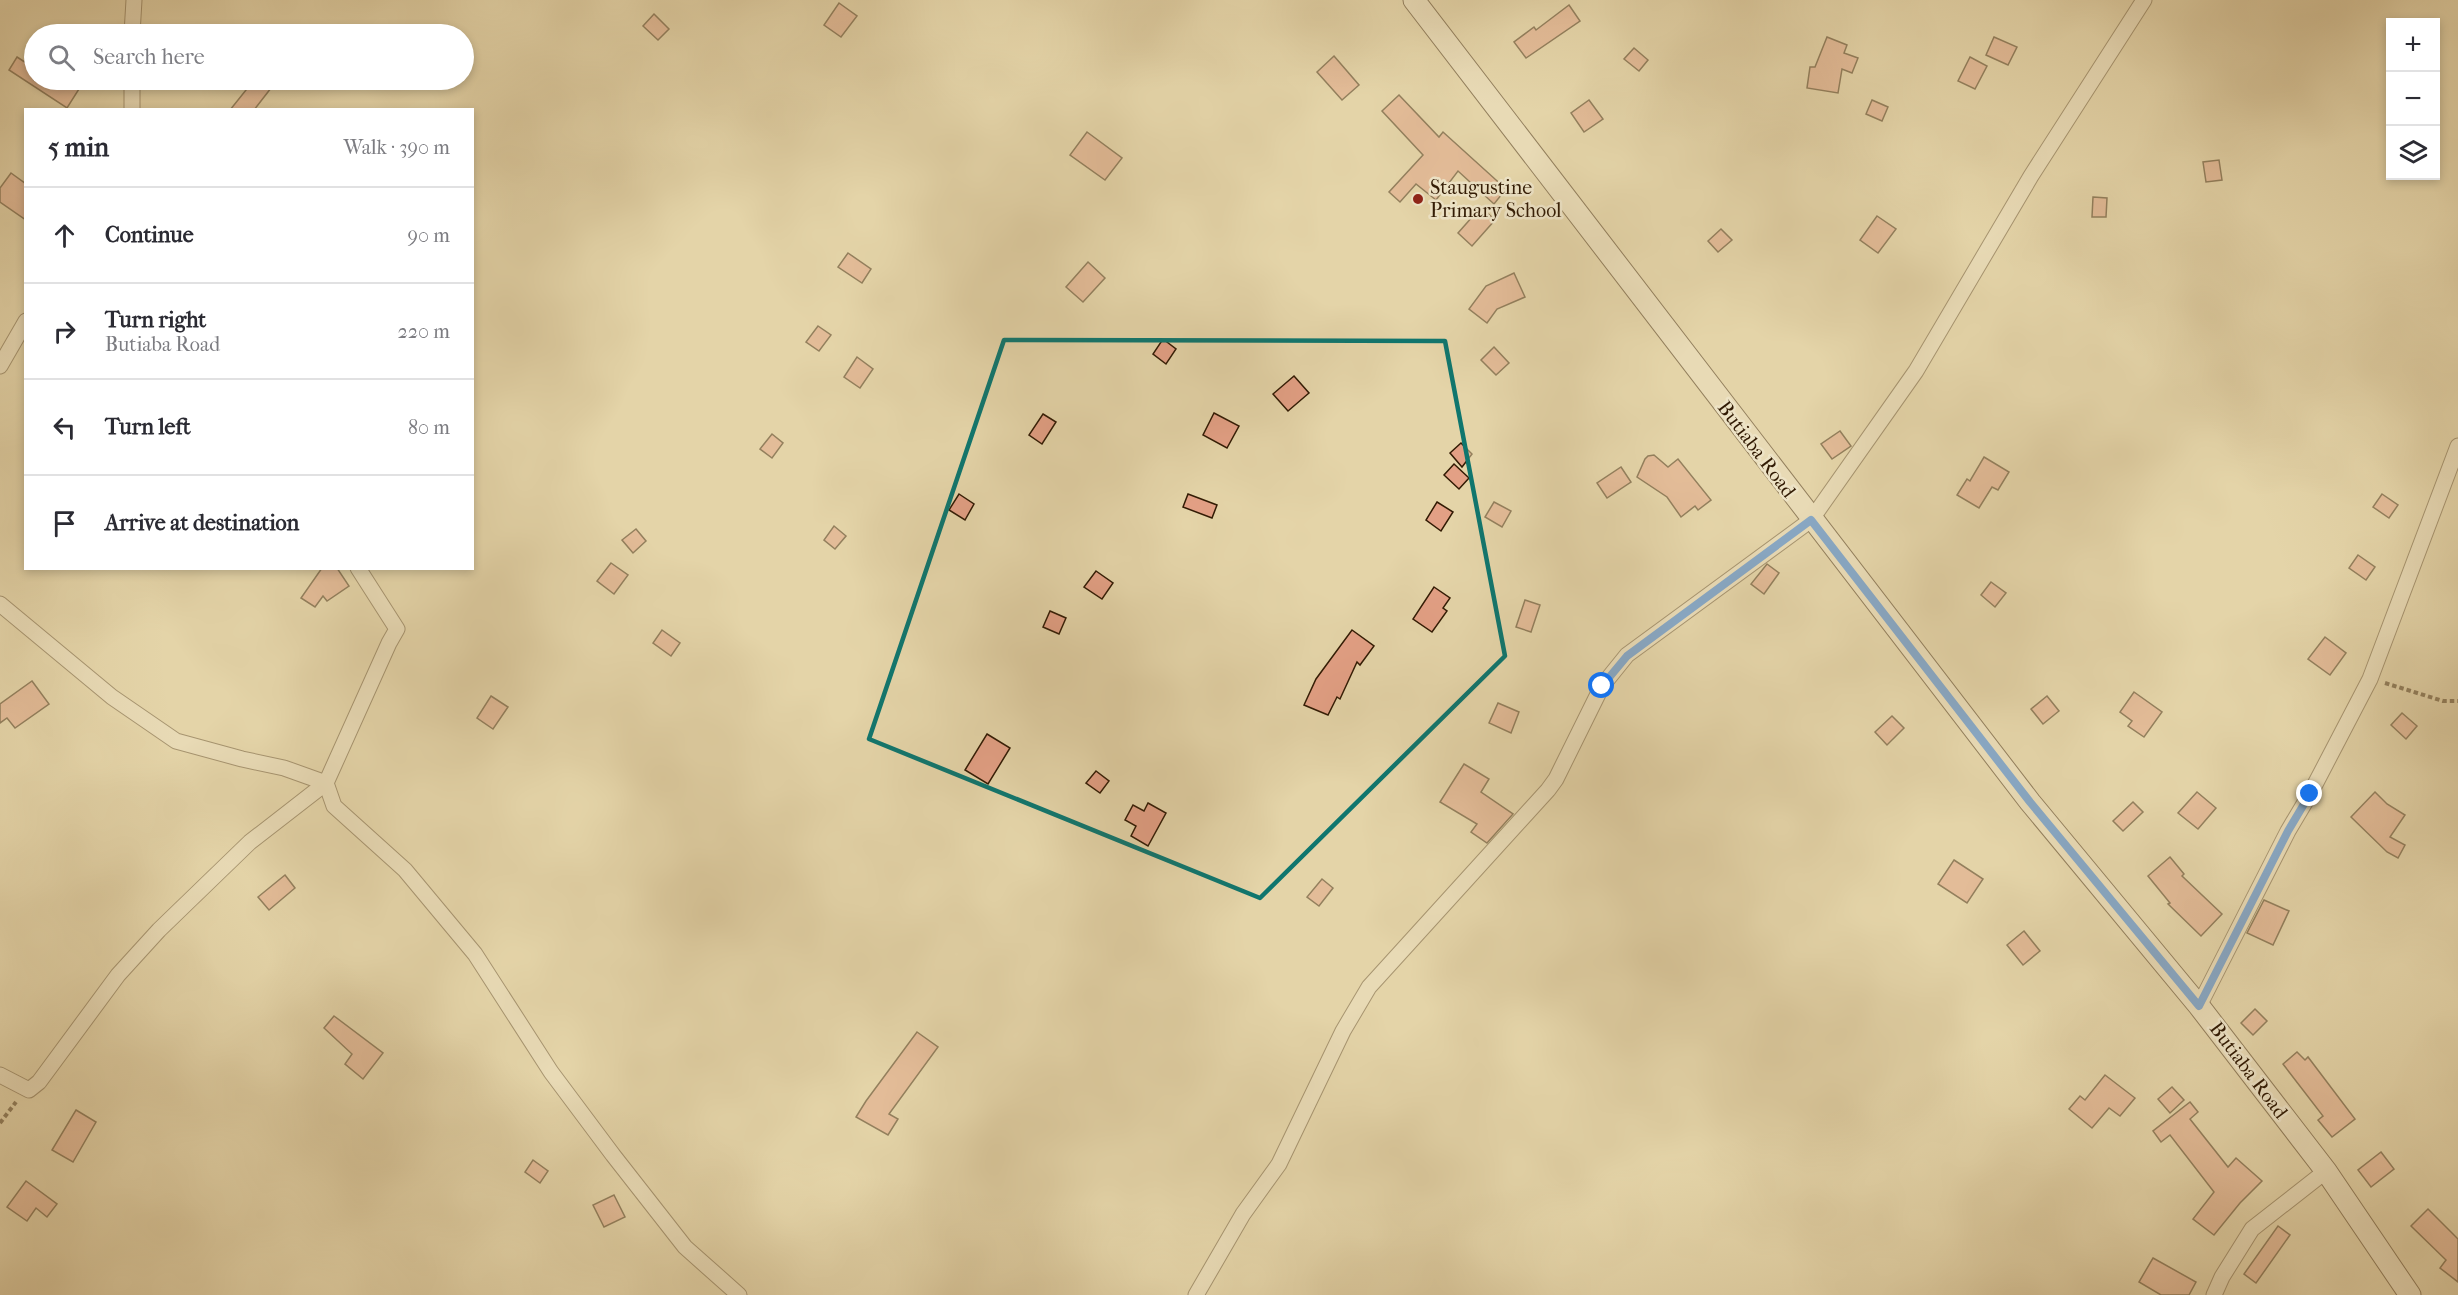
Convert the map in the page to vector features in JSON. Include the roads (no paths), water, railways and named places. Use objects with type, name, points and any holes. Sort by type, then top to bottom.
[{"type":"main road","name":"Butiaba Road","points":[[1414,0],[1811,520],[2030,802],[2199,1006],[2326,1171],[2410,1295]]},
{"type":"street","points":[[133,24],[134,0]]},
{"type":"street","points":[[1196,1295],[1243,1214],[1280,1164],[1343,1031],[1369,987],[1548,790],[1556,779],[1602,686],[1627,656],[1811,520],[1916,370],[2031,176],[2144,0]]},
{"type":"street","points":[[132,90],[132,108]]},
{"type":"street","points":[[0,366],[24,324]]},
{"type":"street","points":[[2199,1006],[2288,831],[2370,679],[2458,446]]},
{"type":"street","points":[[0,1075],[28,1090],[39,1082],[118,975],[159,930],[250,842],[326,783],[388,643],[397,629],[359,570]]},
{"type":"street","points":[[0,604],[112,697],[176,741],[284,768],[326,783]]},
{"type":"street","points":[[326,783],[334,806],[405,870],[475,954],[551,1072],[685,1247],[740,1295]]},
{"type":"street","points":[[2214,1295],[2222,1277],[2252,1229],[2326,1171]]},
{"type":"place","name":"Staugustine Primary School","points":[[1418,199]]}]
